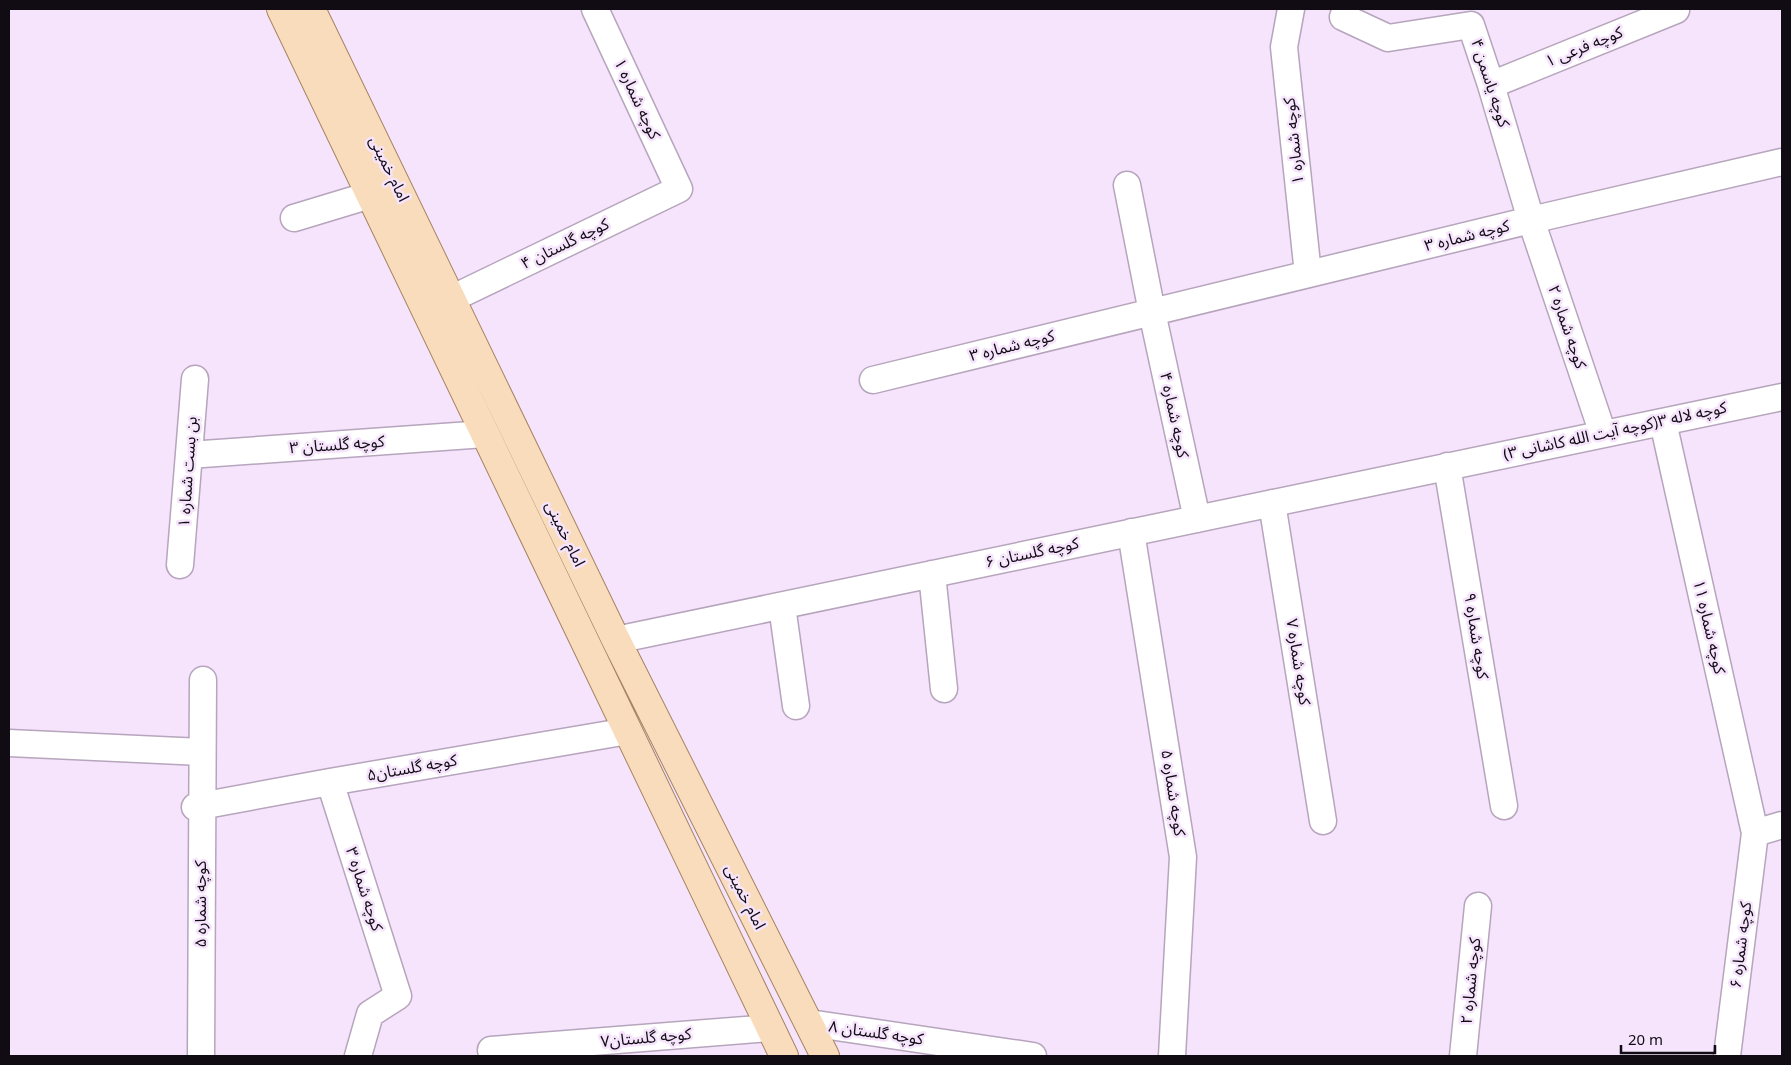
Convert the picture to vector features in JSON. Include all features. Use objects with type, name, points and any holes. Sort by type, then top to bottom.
[{"type":"main road","name":"امام خمینی","points":[[281,9],[784,1056]]},
{"type":"main road","name":"امام خمینی","points":[[311,9],[616,640],[825,1056]]},
{"type":"street","name":"کوچه شماره ۱","points":[[595,9],[679,189]]},
{"type":"street","name":"کوچه شماره ۱","points":[[1290,9],[1284,47],[1308,274]]},
{"type":"street","name":"کوچه فرعی ۱","points":[[1492,85],[1675,9]]},
{"type":"street","name":"کوچه یاسمن ۴","points":[[1340,11],[1388,38],[1471,25],[1492,85],[1531,220]]},
{"type":"street","name":"کوچه شماره ۳","points":[[873,380],[1531,220],[1782,162]]},
{"type":"street","points":[[1127,185],[1152,312]]},
{"type":"street","name":"کوچه گلستان ۴","points":[[451,300],[679,189]]},
{"type":"street","points":[[294,218],[370,195]]},
{"type":"street","name":"کوچه شماره ۲","points":[[1531,220],[1603,434]]},
{"type":"street","name":"کوچه شماره ۴","points":[[1152,312],[1197,518]]},
{"type":"street","name":"بن بست شماره ۱","points":[[180,565],[195,379]]},
{"type":"street","name":"کوچه لاله ۳(کوچه آیت الله کاشانی ۳)","points":[[1447,466],[1782,396]]},
{"type":"street","name":"کوچه شماره ۱۱","points":[[1663,422],[1755,833]]},
{"type":"street","name":"کوچه گلستان ۳","points":[[189,455],[485,434]]},
{"type":"street","name":"کوچه گلستان ۶","points":[[616,640],[1447,466]]},
{"type":"street","name":"کوچه شماره ۹","points":[[1447,466],[1504,806]]},
{"type":"street","name":"کوچه شماره ۷","points":[[1272,503],[1323,821]]},
{"type":"street","name":"کوچه شماره ۵","points":[[1131,532],[1183,857],[1172,1056]]},
{"type":"street","points":[[932,574],[944,689]]},
{"type":"street","points":[[782,606],[796,706]]},
{"type":"street","name":"کوچه شماره ۵","points":[[201,1056],[199,807],[203,680]]},
{"type":"street","name":"کوچه گلستان۵","points":[[199,807],[330,782],[628,731]]},
{"type":"street","points":[[9,743],[202,752]]},
{"type":"street","name":"کوچه شماره ۳","points":[[330,782],[398,996],[370,1014],[358,1056]]},
{"type":"street","points":[[1755,833],[1782,825]]},
{"type":"street","name":"کوچه شماره ۶","points":[[1727,1056],[1755,833]]},
{"type":"street","name":"کوچه شماره ۲","points":[[1463,1056],[1478,906]]},
{"type":"street","name":"کوچه گلستان ۸","points":[[809,1023],[1033,1056]]},
{"type":"street","name":"کوچه گلستان۷","points":[[491,1050],[770,1028]]}]
